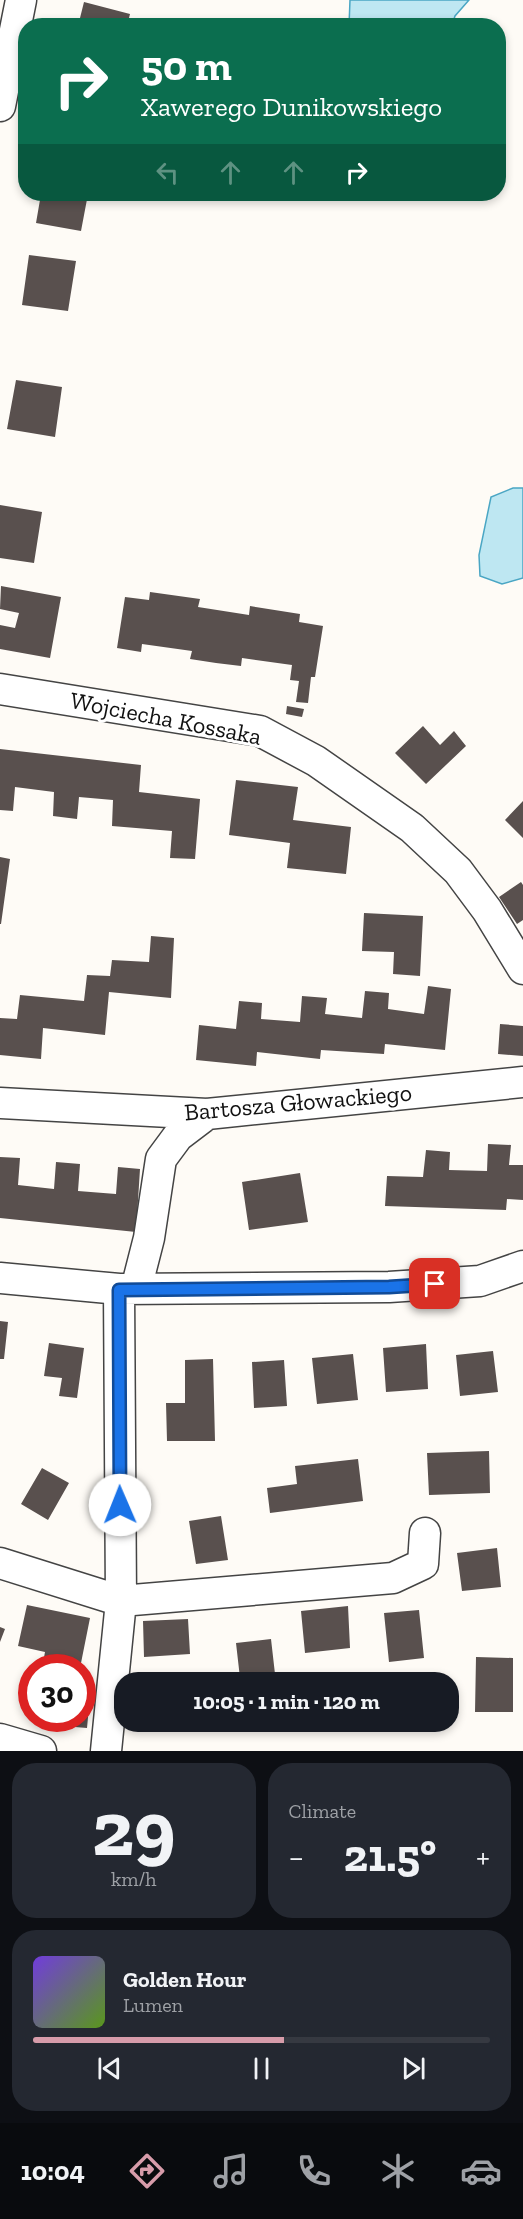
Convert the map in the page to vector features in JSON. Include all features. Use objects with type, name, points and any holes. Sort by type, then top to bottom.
[{"type":"street","points":[[0,106],[21,0]]},
{"type":"street","name":"Wojciecha Kossaka","points":[[0,689],[260,731],[297,751],[355,788],[431,845],[458,871],[523,969]]},
{"type":"street","name":"Bartosza Głowackiego","points":[[0,1103],[207,1114],[523,1082]]},
{"type":"street","points":[[106,1751],[121,1600],[127,1289],[149,1238],[161,1159],[178,1136],[207,1114]]},
{"type":"street","points":[[0,1278],[127,1289],[389,1287],[480,1281],[523,1266]]},
{"type":"street","points":[[0,1563],[121,1600],[393,1578],[423,1564],[425,1533]]},
{"type":"street","points":[[0,1739],[40,1751]]},
{"type":"water","points":[[350,0],[469,0],[454,18],[349,18]]},
{"type":"water","points":[[513,488],[523,488],[523,578],[502,584],[480,576],[479,555],[491,497]]},
{"type":"building","points":[[84,2],[130,14],[129,18],[80,18]]},
{"type":"building","points":[[40,201],[87,201],[81,231],[36,223]]},
{"type":"building","points":[[29,255],[76,261],[68,311],[22,305]]},
{"type":"building","points":[[16,380],[62,387],[55,437],[7,429]]},
{"type":"building","points":[[0,505],[42,512],[34,563],[0,558]]},
{"type":"building","points":[[1,586],[61,597],[50,658],[0,649],[0,625],[15,628],[19,613],[0,609]]},
{"type":"building","points":[[150,592],[200,599],[198,607],[249,615],[250,606],[300,614],[299,622],[323,626],[315,677],[311,677],[308,703],[296,702],[299,681],[290,680],[292,665],[242,658],[241,666],[216,663],[190,659],[192,651],[142,644],[141,652],[117,648],[125,597],[149,600]]},
{"type":"building","points":[[287,706],[304,709],[302,717],[286,714]]},
{"type":"building","points":[[423,726],[440,745],[454,731],[466,746],[426,784],[395,753]]},
{"type":"building","points":[[0,749],[141,765],[139,792],[200,799],[195,859],[170,858],[172,831],[112,826],[113,800],[79,797],[77,819],[53,816],[54,792],[15,787],[13,811],[0,810]]},
{"type":"building","points":[[236,780],[298,787],[293,820],[351,827],[346,874],[287,868],[290,843],[229,835]]},
{"type":"building","points":[[523,801],[523,838],[505,820]]},
{"type":"building","points":[[0,857],[10,859],[1,924],[0,924]]},
{"type":"building","points":[[521,882],[523,885],[523,920],[517,924],[499,897]]},
{"type":"building","points":[[364,913],[423,916],[420,976],[393,974],[394,952],[362,951]]},
{"type":"building","points":[[151,936],[174,938],[171,998],[109,992],[105,1035],[43,1028],[41,1059],[0,1055],[0,1018],[17,1019],[20,995],[84,1001],[87,975],[110,976],[112,960],[149,962]]},
{"type":"building","points":[[428,986],[451,989],[445,1050],[385,1044],[384,1054],[321,1050],[320,1059],[257,1052],[256,1066],[196,1060],[199,1025],[236,1029],[239,1001],[262,1003],[261,1019],[300,1022],[302,996],[327,998],[325,1014],[362,1018],[365,991],[389,993],[388,1009],[424,1014]]},
{"type":"building","points":[[500,1024],[523,1026],[523,1056],[498,1054]]},
{"type":"building","points":[[488,1144],[511,1145],[509,1165],[523,1165],[523,1200],[507,1199],[506,1210],[385,1206],[387,1176],[423,1177],[426,1150],[450,1152],[449,1170],[487,1171]]},
{"type":"building","points":[[0,1157],[20,1158],[18,1185],[54,1189],[56,1162],[80,1164],[78,1191],[116,1194],[118,1167],[140,1169],[136,1232],[0,1218]]},
{"type":"building","points":[[300,1173],[308,1222],[249,1230],[242,1182]]},
{"type":"building","points":[[0,1321],[8,1322],[4,1359],[0,1359]]},
{"type":"building","points":[[49,1343],[84,1348],[77,1398],[59,1396],[62,1378],[44,1376]]},
{"type":"building","points":[[426,1344],[428,1389],[386,1392],[383,1348]]},
{"type":"building","points":[[493,1351],[498,1392],[460,1396],[456,1355]]},
{"type":"building","points":[[353,1354],[358,1400],[317,1404],[312,1358]]},
{"type":"building","points":[[213,1359],[215,1441],[167,1441],[166,1403],[185,1403],[185,1360]]},
{"type":"building","points":[[284,1360],[287,1406],[254,1408],[252,1362]]},
{"type":"building","points":[[489,1451],[490,1493],[429,1495],[427,1453]]},
{"type":"building","points":[[358,1459],[363,1501],[270,1513],[267,1488],[297,1484],[295,1466]]},
{"type":"building","points":[[42,1468],[69,1483],[48,1520],[21,1504]]},
{"type":"building","points":[[221,1516],[228,1560],[196,1564],[189,1521]]},
{"type":"building","points":[[497,1548],[501,1587],[462,1591],[457,1553]]},
{"type":"building","points":[[27,1605],[90,1618],[83,1654],[45,1654],[45,1652],[18,1646]]},
{"type":"building","points":[[348,1606],[350,1648],[305,1653],[301,1611]]},
{"type":"building","points":[[419,1610],[424,1658],[389,1662],[384,1613]]},
{"type":"building","points":[[188,1619],[190,1654],[144,1657],[143,1621]]},
{"type":"building","points":[[0,1627],[5,1629],[0,1642]]},
{"type":"building","points":[[271,1639],[275,1672],[239,1672],[236,1643]]},
{"type":"building","points":[[476,1657],[513,1658],[513,1712],[475,1712]]},
{"type":"route","points":[[120,1505],[119,1290],[389,1287],[435,1284]]}]
